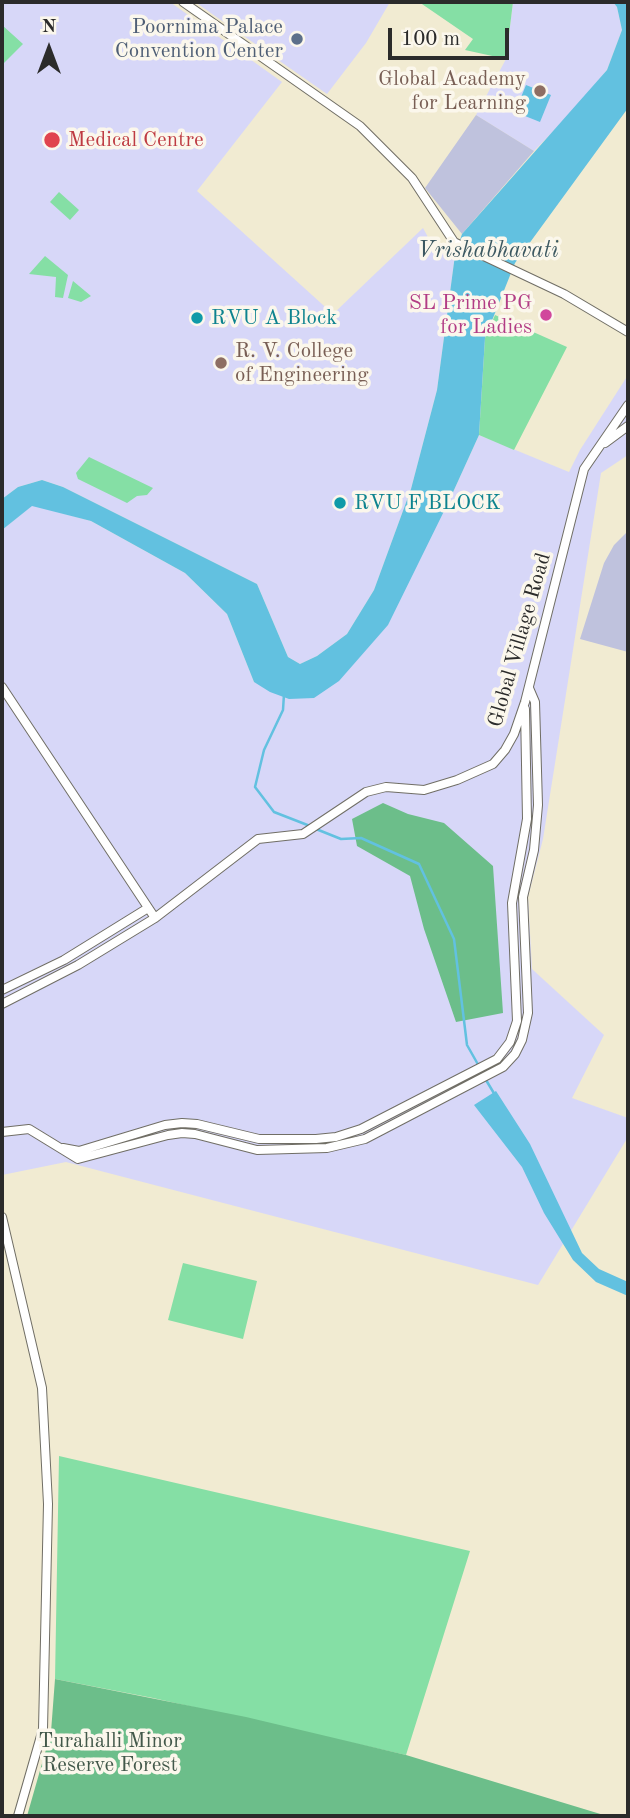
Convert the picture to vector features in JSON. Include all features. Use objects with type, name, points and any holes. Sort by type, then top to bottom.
[{"type":"street","points":[[183,2],[360,126],[412,178],[454,242],[597,312],[628,332]]},
{"type":"street","name":"Global Village Road","points":[[2,1004],[78,965],[155,918],[258,839],[303,834],[366,792],[386,787],[424,790],[457,780],[493,764],[514,734],[525,702],[584,469],[628,405]]},
{"type":"street","points":[[599,447],[628,426]]},
{"type":"street","points":[[2,687],[155,918]]},
{"type":"street","points":[[2,1132],[29,1129],[78,1159],[182,1133],[257,1150],[327,1148],[365,1139],[503,1067],[515,1054],[522,1040],[528,1013],[522,904],[534,850],[538,812],[536,702],[529,688]]},
{"type":"street","points":[[52,1145],[79,1151],[182,1122],[259,1139],[336,1137],[362,1129],[497,1059],[510,1042],[517,1021],[512,904],[527,819],[525,702]]},
{"type":"street","points":[[2,990],[64,960],[148,908]]},
{"type":"street","points":[[2,1217],[42,1388],[48,1504],[43,1729],[18,1816]]},
{"type":"shaded area","name":"R. V. College of Engineering","points":[[2,2],[170,2],[282,82],[197,191],[333,314],[423,228],[429,239],[455,255],[437,390],[411,489],[374,590],[347,634],[317,656],[300,664],[288,657],[257,584],[63,487],[42,480],[18,487],[2,499]]},
{"type":"shaded area","points":[[195,2],[390,2],[366,43],[327,94]]},
{"type":"shaded area","name":"Global Academy for Learning","points":[[513,2],[613,2],[617,7],[622,30],[607,70],[573,111],[534,151],[476,115],[506,59]]},
{"type":"shaded area","points":[[476,115],[534,151],[462,234],[425,188]]},
{"type":"shaded area","points":[[628,375],[628,455],[601,473],[543,839],[528,897],[532,969],[604,1035],[572,1098],[628,1118],[628,1137],[538,1285],[66,1162],[2,1175],[2,530],[32,505],[91,521],[185,573],[227,614],[254,682],[314,698],[449,501],[479,435],[569,472]]},
{"type":"shaded area","points":[[628,531],[628,652],[580,639],[604,563],[614,545]]},
{"type":"green space","points":[[419,2],[513,2],[506,59],[465,50],[473,39]]},
{"type":"green space","points":[[2,25],[23,44],[2,65]]},
{"type":"green space","points":[[59,192],[79,210],[70,220],[50,202]]},
{"type":"green space","points":[[45,256],[68,275],[63,298],[55,297],[56,277],[29,274]]},
{"type":"green space","points":[[73,281],[91,296],[81,302],[68,298]]},
{"type":"green space","points":[[495,315],[567,347],[514,450],[479,435],[485,338]]},
{"type":"green space","points":[[89,457],[153,488],[147,495],[137,496],[127,503],[78,479],[76,473]]},
{"type":"green space","points":[[383,803],[408,814],[444,823],[493,866],[503,1013],[456,1022],[424,929],[410,876],[357,846],[352,819]]},
{"type":"green space","points":[[183,1263],[257,1281],[243,1339],[168,1320]]},
{"type":"green space","points":[[59,1456],[470,1551],[406,1755],[153,1698],[55,1679]]},
{"type":"green space","name":"Turahalli Minor Reserve Forest","points":[[55,1679],[246,1717],[406,1755],[607,1816],[27,1816],[51,1732]]},
{"type":"water","name":"Vrishabhavati","points":[[613,2],[628,2],[628,108],[515,263],[485,338],[479,435],[388,625],[339,681],[314,698],[289,699],[254,682],[227,614],[185,573],[91,521],[32,506],[2,530],[2,499],[18,487],[42,480],[63,487],[257,584],[288,657],[300,664],[317,656],[347,634],[374,590],[411,489],[437,390],[455,255],[462,234],[607,70],[622,30],[617,7]]},
{"type":"water","points":[[526,85],[551,95],[540,122],[515,112]]},
{"type":"water","points":[[496,1091],[530,1144],[582,1253],[599,1269],[628,1282],[628,1296],[596,1282],[573,1260],[544,1213],[522,1167],[474,1105]]},
{"type":"waterway","points":[[284,694],[283,710],[264,750],[255,787],[274,812],[310,826]]},
{"type":"waterway","points":[[316,829],[341,839],[361,838],[419,864],[454,939],[467,1045],[480,1068]]},
{"type":"waterway","points":[[486,1080],[495,1095]]},
{"type":"place","name":"Poornima Palace Convention Center","points":[[297,39]]},
{"type":"place","name":"Global Academy for Learning","points":[[540,91]]},
{"type":"place","name":"Medical Centre","points":[[52,140]]},
{"type":"place","name":"SL Prime PG for Ladies","points":[[546,315]]},
{"type":"place","name":"RVU A Block","points":[[197,318]]},
{"type":"place","name":"R. V. College of Engineering","points":[[221,363]]},
{"type":"place","name":"RVU F BLOCK","points":[[340,503]]}]
